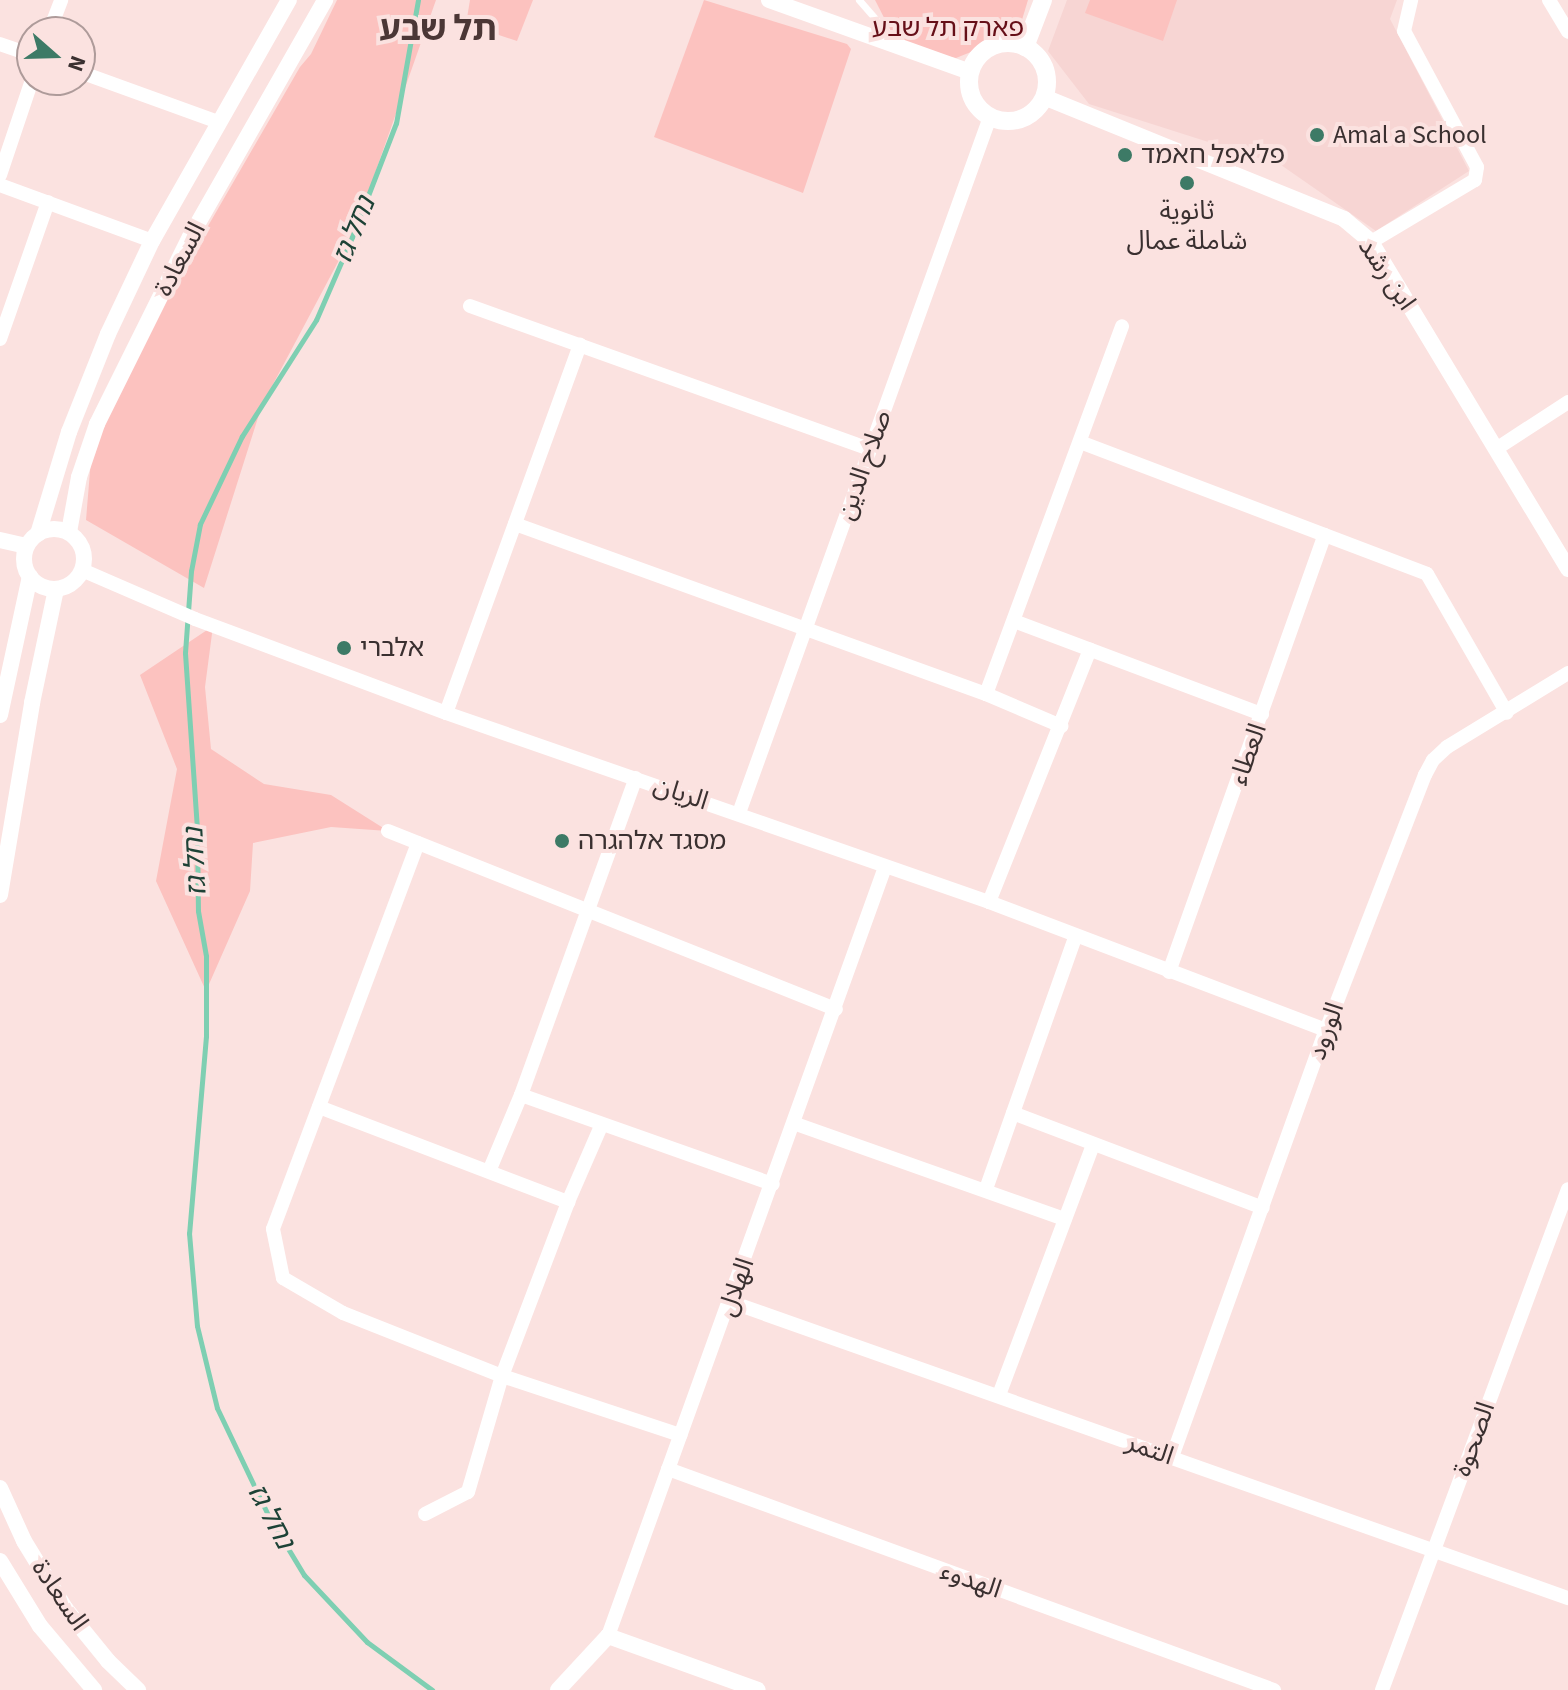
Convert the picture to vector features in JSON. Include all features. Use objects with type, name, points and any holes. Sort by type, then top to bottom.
[{"type":"main road","points":[[1025,47],[1043,0]]},
{"type":"main road","points":[[1012,43],[1025,47],[1033,52],[1046,72],[1044,97],[1037,109],[1016,121],[990,117],[973,102],[968,85],[970,72],[984,51],[996,45],[1012,43]]},
{"type":"street","name":"السعادة","points":[[32,540],[69,432],[108,334],[152,241],[289,0]]},
{"type":"street","name":"السعادة","points":[[69,532],[79,477],[97,424],[190,237],[325,0]]},
{"type":"street","points":[[769,0],[970,72]]},
{"type":"street","points":[[1371,242],[1475,180],[1477,167],[1404,31],[1411,0]]},
{"type":"street","points":[[1549,0],[1568,32]]},
{"type":"street","points":[[96,78],[218,122]]},
{"type":"street","points":[[0,175],[27,96]]},
{"type":"street","name":"ابن رشد","points":[[1044,97],[1344,219],[1371,242],[1568,569]]},
{"type":"street","name":"صلاح الدين","points":[[739,813],[990,117]]},
{"type":"street","points":[[0,185],[152,241]]},
{"type":"street","points":[[0,339],[48,202]]},
{"type":"street","points":[[470,306],[870,449]]},
{"type":"street","points":[[986,694],[1122,326]]},
{"type":"street","points":[[446,713],[580,345]]},
{"type":"street","points":[[1496,449],[1568,402]]},
{"type":"street","points":[[1080,442],[1427,574],[1507,713]]},
{"type":"street","points":[[515,524],[986,694],[1061,726]]},
{"type":"street","points":[[0,540],[32,540],[57,529],[69,532],[83,550],[82,570],[75,581],[56,589],[37,583],[26,567],[32,540]]},
{"type":"street","name":"العطاء","points":[[1169,972],[1325,535]]},
{"type":"street","name":"الريان","points":[[82,570],[195,619],[446,713],[989,902],[1326,1030]]},
{"type":"street","points":[[0,715],[1,697],[30,576]]},
{"type":"street","points":[[0,895],[32,703],[56,589]]},
{"type":"street","points":[[1014,621],[1262,714]]},
{"type":"street","points":[[989,902],[1090,649]]},
{"type":"street","name":"الورود","points":[[1172,1457],[1326,1030],[1433,760],[1447,747],[1568,673]]},
{"type":"street","points":[[490,1169],[521,1095],[636,778]]},
{"type":"street","points":[[388,831],[836,1009]]},
{"type":"street","points":[[418,843],[273,1229],[283,1278],[343,1313],[502,1376],[680,1435]]},
{"type":"street","name":"الهلال","points":[[558,1690],[608,1636],[796,1124],[885,867]]},
{"type":"street","points":[[986,1189],[1075,937]]},
{"type":"street","points":[[521,1095],[601,1126],[773,1184]]},
{"type":"street","points":[[319,1107],[490,1169],[568,1202]]},
{"type":"street","points":[[1013,1113],[1263,1208]]},
{"type":"street","points":[[796,1124],[1065,1219]]},
{"type":"street","points":[[425,1514],[468,1492],[502,1376],[568,1202],[601,1126]]},
{"type":"street","points":[[999,1395],[1093,1145]]},
{"type":"street","name":"الصحوة","points":[[1382,1690],[1568,1189]]},
{"type":"street","name":"التمر","points":[[731,1302],[1568,1598]]},
{"type":"street","name":"الهدوء","points":[[668,1469],[1274,1690]]},
{"type":"street","name":"السعادة","points":[[0,1488],[24,1541],[65,1608],[108,1661],[138,1690]]},
{"type":"street","name":"السعادة","points":[[0,1561],[40,1626],[94,1690]]},
{"type":"street","points":[[608,1636],[758,1690]]},
{"type":"lane","points":[[859,0],[899,47]]},
{"type":"shaded area","name":"Amal a School","points":[[1067,0],[1397,0],[1390,19],[1469,171],[1376,231],[1281,165],[1089,104],[1048,51]]},
{"type":"green space","points":[[337,0],[436,0],[355,230],[262,405],[204,588],[86,520],[93,435],[171,290],[300,67],[311,54]]},
{"type":"green space","points":[[470,0],[533,0],[517,41],[466,24]]},
{"type":"green space","points":[[704,0],[847,44],[851,49],[803,193],[654,137]]},
{"type":"green space","name":"פארק תל שבע","points":[[875,0],[1028,0],[1018,33],[956,58],[899,47]]},
{"type":"green space","points":[[1090,0],[1177,0],[1163,41],[1085,13]]},
{"type":"green space","points":[[213,626],[205,687],[211,749],[264,784],[331,795],[388,831],[331,827],[253,843],[250,891],[206,991],[156,881],[177,769],[140,675]]},
{"type":"waterway","name":"נחל גז","points":[[418,0],[396,123],[352,237],[316,320],[242,436],[200,524],[191,571],[185,653],[197,831],[198,911],[206,956],[206,1036],[189,1233],[197,1326],[217,1408],[269,1517],[304,1575],[367,1642],[432,1690]]},
{"type":"place","name":"Amal a School","points":[[1317,135]]},
{"type":"place","name":"פלאפל חאמד","points":[[1125,155]]},
{"type":"place","name":"ثانوية شاملة عمال","points":[[1187,183]]},
{"type":"place","name":"אלברי","points":[[344,648]]},
{"type":"place","name":"מסגד אלהגרה","points":[[562,841]]},
{"type":"district","name":"תל שבע","points":[[438,30]]}]
